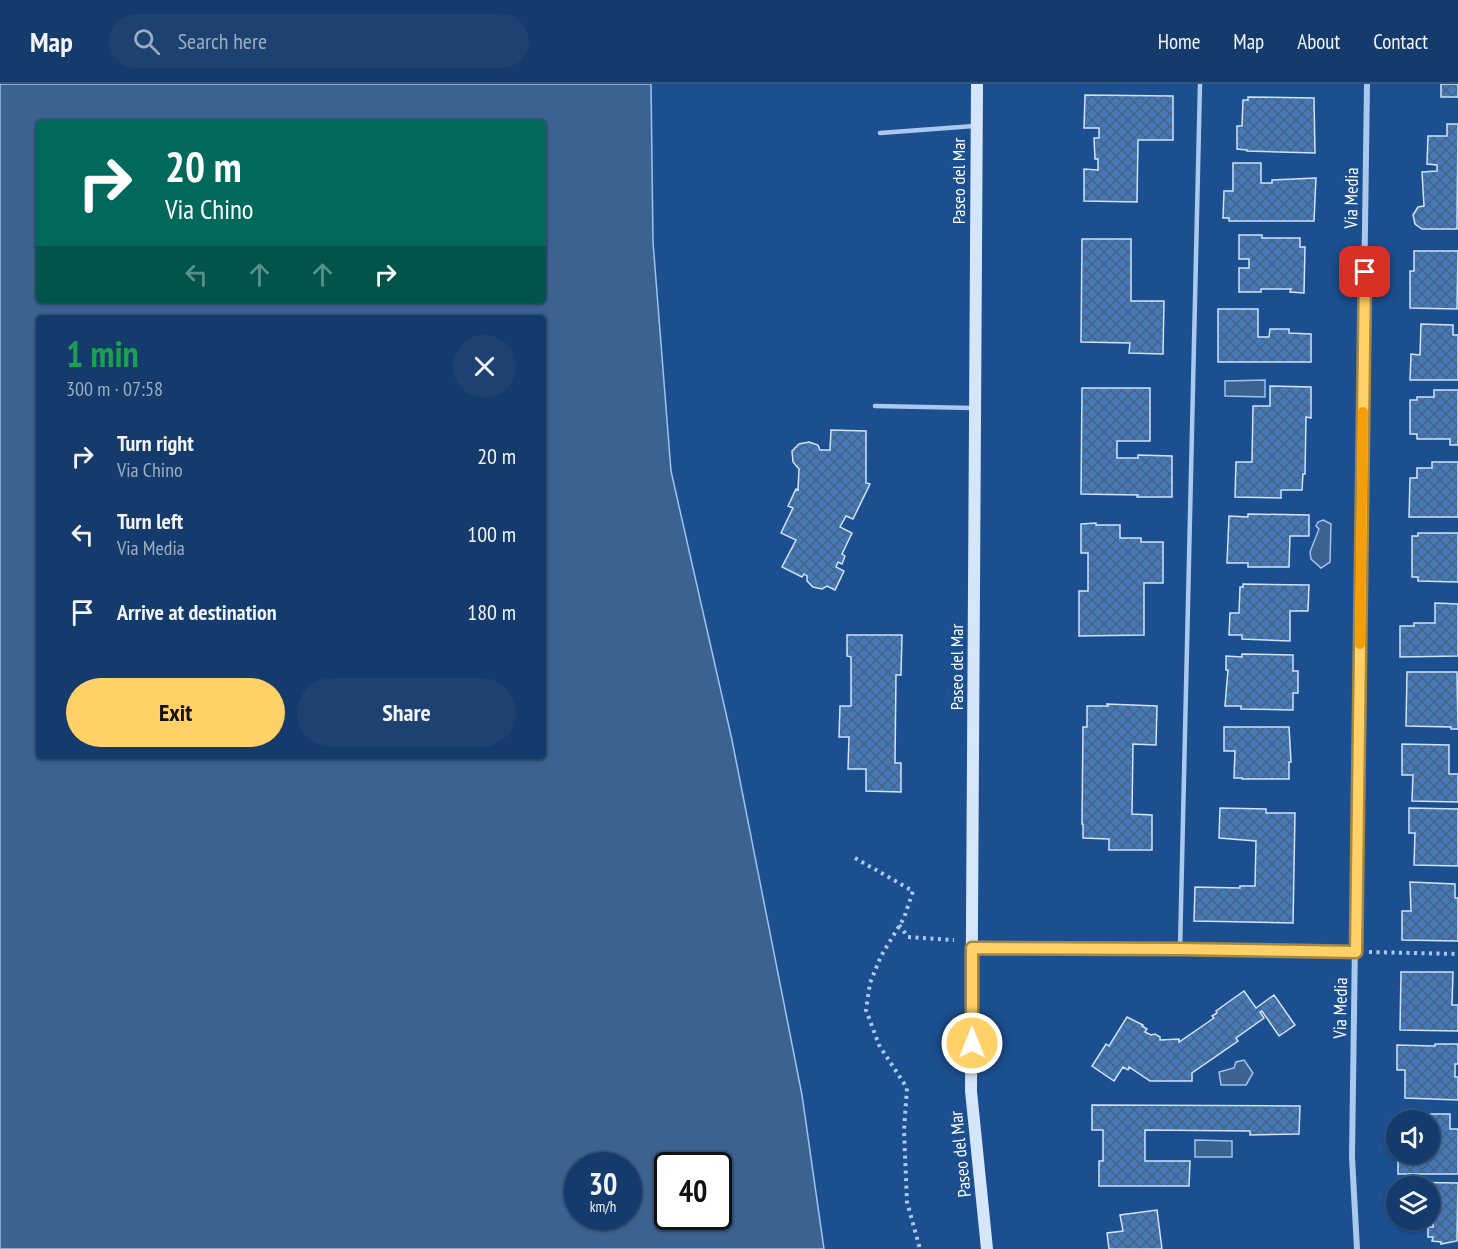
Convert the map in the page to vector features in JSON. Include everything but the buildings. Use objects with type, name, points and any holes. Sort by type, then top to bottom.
[{"type":"street","name":"Paseo del Mar","points":[[977,84],[971,1090],[987,1249]]},
{"type":"street","name":"Via Media","points":[[1357,1249],[1352,1157],[1367,84]]},
{"type":"street","points":[[972,945],[1356,952]]},
{"type":"lane","points":[[1180,949],[1200,84]]},
{"type":"lane","points":[[880,133],[977,125]]},
{"type":"lane","points":[[875,406],[975,408]]},
{"type":"path","points":[[855,858],[913,891],[904,918],[881,956],[870,983],[866,1010],[879,1045],[907,1088],[904,1131],[907,1202],[920,1249]]},
{"type":"path","points":[[899,925],[908,937],[972,945]]},
{"type":"path","points":[[1356,952],[1458,954]]},
{"type":"water","points":[[0,84],[651,84],[653,242],[671,471],[732,740],[802,1095],[824,1249],[0,1249]]},
{"type":"water","points":[[1265,380],[1265,397],[1225,396],[1225,381]]},
{"type":"water","points":[[1323,520],[1331,524],[1330,562],[1321,568],[1311,559],[1310,552],[1319,529],[1316,526]]},
{"type":"water","points":[[1244,1060],[1253,1073],[1246,1085],[1221,1085],[1219,1072],[1234,1068],[1236,1062]]},
{"type":"water","points":[[1195,1140],[1232,1141],[1232,1157],[1195,1157]]},
{"type":"slow traffic","points":[[1360,644],[1363,412]]},
{"type":"route","points":[[972,1043],[972,948],[1356,952],[1365,272]]}]
